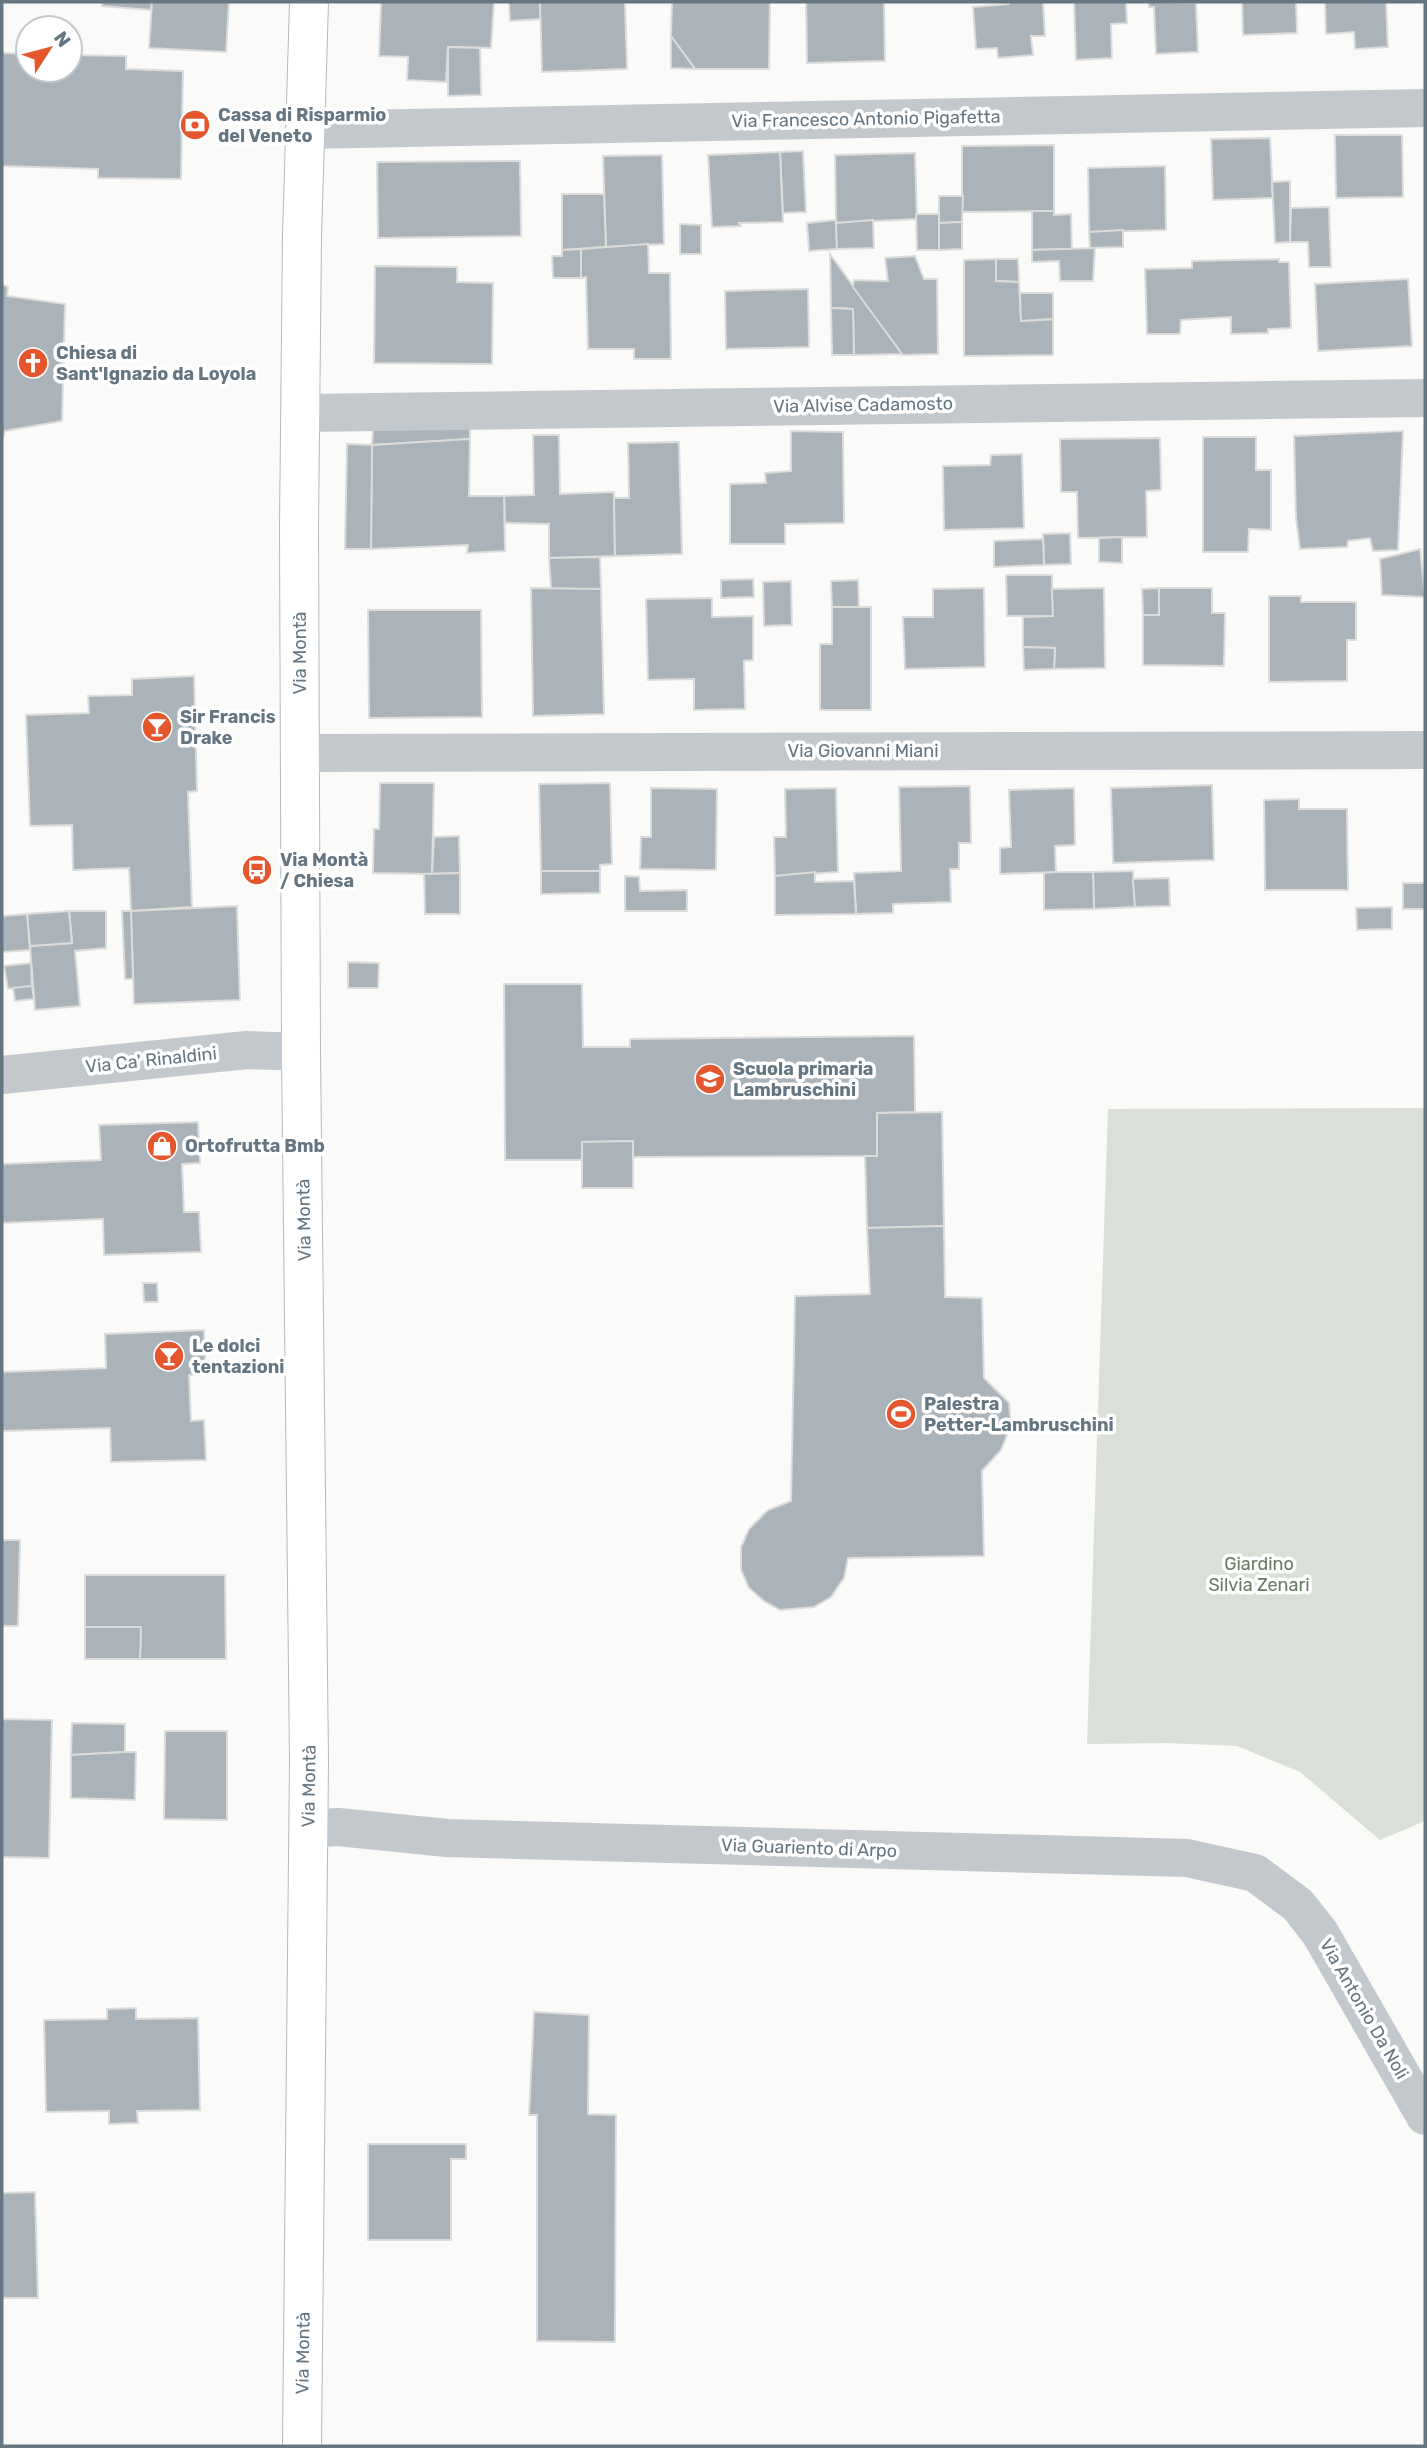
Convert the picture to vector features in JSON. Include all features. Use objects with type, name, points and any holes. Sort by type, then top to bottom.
[{"type":"main road","name":"Via Montà","points":[[304,2443],[308,1829],[306,1338],[301,1052],[300,412],[309,2]]},
{"type":"street","name":"Via Francesco Antonio Pigafetta","points":[[306,130],[1425,108]]},
{"type":"street","name":"Via Alvise Cadamosto","points":[[300,412],[1425,398]]},
{"type":"street","name":"Via Giovanni Miani","points":[[300,753],[1425,750]]},
{"type":"street","name":"Via Ca' Rinaldini","points":[[2,1075],[247,1050],[301,1052]]},
{"type":"street","name":"Via Guariento di Arpo","points":[[308,1829],[338,1828],[447,1838],[1187,1858],[1255,1873],[1298,1905]]},
{"type":"street","name":"Via Antonio Da Noli","points":[[1298,1905],[1320,1933],[1425,2116]]},
{"type":"green space","name":"Giardino Silvia Zenari","points":[[1425,1108],[1425,1821],[1380,1840],[1300,1772],[1237,1746],[1087,1744],[1108,1109]]},
{"type":"building","points":[[102,2],[152,2],[151,10],[102,6]]},
{"type":"building","points":[[152,2],[229,2],[226,52],[149,48]]},
{"type":"building","points":[[381,2],[494,2],[491,48],[448,47],[446,82],[407,80],[408,57],[379,56]]},
{"type":"building","points":[[509,2],[540,2],[541,19],[510,21]]},
{"type":"building","points":[[540,2],[625,2],[627,69],[542,72]]},
{"type":"building","points":[[672,2],[770,2],[769,69],[695,69],[671,36]]},
{"type":"building","points":[[806,2],[884,2],[885,61],[807,63]]},
{"type":"building","points":[[1009,2],[1043,2],[1045,36],[1031,36],[1033,55],[998,58],[997,48],[976,49],[973,7]]},
{"type":"building","points":[[1074,2],[1126,2],[1127,23],[1111,24],[1112,58],[1076,60]]},
{"type":"building","points":[[1149,2],[1196,3],[1198,52],[1156,54],[1154,7],[1149,7]]},
{"type":"building","points":[[1242,2],[1296,2],[1297,33],[1243,35]]},
{"type":"building","points":[[1325,2],[1386,2],[1388,47],[1355,49],[1354,32],[1326,34]]},
{"type":"building","points":[[671,36],[695,69],[671,68]]},
{"type":"building","points":[[448,47],[480,48],[481,95],[448,96]]},
{"type":"building","points":[[2,53],[14,53],[14,84],[84,84],[84,55],[126,56],[126,69],[183,71],[181,179],[98,178],[98,169],[2,166]]},
{"type":"building","points":[[1335,135],[1402,135],[1403,197],[1336,198]]},
{"type":"building","points":[[1270,138],[1273,198],[1213,200],[1211,139]]},
{"type":"building","points":[[1054,145],[1054,211],[962,212],[962,146]]},
{"type":"building","points":[[803,151],[806,212],[783,213],[780,152]]},
{"type":"building","points":[[780,152],[783,222],[712,227],[708,155]]},
{"type":"building","points":[[915,153],[917,219],[836,223],[835,155]]},
{"type":"building","points":[[662,155],[664,244],[606,247],[603,156]]},
{"type":"building","points":[[520,161],[521,236],[378,238],[377,162]]},
{"type":"building","points":[[1165,166],[1166,230],[1089,232],[1088,168]]},
{"type":"building","points":[[1290,181],[1290,242],[1275,243],[1272,182]]},
{"type":"building","points":[[562,194],[604,194],[606,247],[562,250]]},
{"type":"building","points":[[939,196],[963,196],[962,222],[939,223]]},
{"type":"building","points":[[1329,207],[1331,267],[1309,267],[1308,242],[1290,242],[1291,208]]},
{"type":"building","points":[[1032,211],[1054,211],[1054,215],[1071,214],[1072,249],[1032,250]]},
{"type":"building","points":[[916,214],[939,214],[939,250],[917,250]]},
{"type":"building","points":[[836,220],[837,249],[809,251],[807,223]]},
{"type":"building","points":[[873,220],[874,248],[837,249],[836,223]]},
{"type":"building","points":[[962,222],[962,249],[939,250],[939,223]]},
{"type":"building","points":[[680,224],[701,225],[701,254],[680,254]]},
{"type":"building","points":[[1123,230],[1123,247],[1090,248],[1089,232]]},
{"type":"building","points":[[648,244],[649,273],[670,273],[671,359],[634,359],[634,349],[588,349],[586,277],[581,278],[581,249]]},
{"type":"building","points":[[1095,248],[1093,281],[1060,281],[1059,261],[1032,262],[1032,250]]},
{"type":"building","points":[[581,249],[581,278],[553,278],[552,256],[562,256],[562,250]]},
{"type":"building","points":[[830,254],[902,354],[854,355],[853,309],[831,308]]},
{"type":"building","points":[[915,256],[924,279],[937,279],[938,354],[903,355],[853,287],[854,280],[888,281],[885,258]]},
{"type":"building","points":[[996,259],[1018,259],[1019,282],[996,281]]},
{"type":"building","points":[[996,259],[996,281],[1019,282],[1021,321],[1053,319],[1053,355],[964,356],[964,260]]},
{"type":"building","points":[[1279,259],[1279,262],[1289,262],[1291,328],[1268,329],[1268,333],[1231,334],[1231,317],[1181,320],[1180,334],[1147,334],[1145,269],[1192,268],[1192,261]]},
{"type":"building","points":[[375,266],[457,267],[457,282],[493,283],[492,364],[374,363]]},
{"type":"building","points":[[1408,279],[1412,346],[1318,351],[1315,284]]},
{"type":"building","name":"Chiesa di Sant'Ignazio da Loyola","points":[[2,284],[8,287],[7,296],[65,304],[62,421],[5,431],[2,440]]},
{"type":"building","points":[[808,289],[809,347],[726,349],[725,291]]},
{"type":"building","points":[[1020,293],[1053,293],[1053,319],[1021,321]]},
{"type":"building","points":[[831,308],[853,309],[854,355],[832,355]]},
{"type":"building","points":[[470,425],[470,439],[372,445],[373,428]]},
{"type":"building","points":[[791,431],[843,432],[844,523],[785,524],[785,544],[730,544],[730,484],[766,483],[765,473],[791,471]]},
{"type":"building","points":[[1403,431],[1398,550],[1373,551],[1370,538],[1348,541],[1347,547],[1300,549],[1296,518],[1294,436]]},
{"type":"building","points":[[533,435],[559,435],[560,494],[614,492],[615,556],[549,558],[549,524],[505,523],[504,496],[534,495]]},
{"type":"building","points":[[1203,437],[1256,437],[1256,470],[1271,470],[1271,530],[1249,529],[1248,552],[1203,552]]},
{"type":"building","points":[[1160,438],[1161,490],[1146,491],[1147,537],[1078,538],[1077,492],[1061,492],[1060,439]]},
{"type":"building","points":[[470,439],[469,496],[504,496],[505,551],[467,553],[468,545],[371,549],[372,445]]},
{"type":"building","points":[[679,442],[682,554],[615,556],[614,498],[629,498],[628,443]]},
{"type":"building","points":[[347,444],[372,445],[371,549],[345,549]]},
{"type":"building","points":[[1022,454],[1024,528],[944,530],[943,466],[990,465],[991,455]]},
{"type":"building","points":[[1070,533],[1071,564],[1044,565],[1043,534]]},
{"type":"building","points":[[1122,537],[1122,563],[1099,562],[1099,538]]},
{"type":"building","points":[[1043,539],[1044,565],[994,567],[994,541]]},
{"type":"building","points":[[1420,549],[1425,597],[1382,595],[1380,559]]},
{"type":"building","points":[[600,557],[601,589],[551,589],[549,558]]},
{"type":"building","points":[[1006,575],[1052,575],[1053,616],[1007,616]]},
{"type":"building","points":[[753,579],[754,597],[721,598],[721,580]]},
{"type":"building","points":[[858,580],[859,607],[832,607],[831,581]]},
{"type":"building","points":[[791,581],[792,625],[764,626],[763,582]]},
{"type":"building","points":[[531,588],[601,589],[604,714],[533,716]]},
{"type":"building","points":[[984,588],[985,667],[905,669],[903,617],[933,617],[933,589]]},
{"type":"building","points":[[1104,588],[1105,668],[1054,669],[1055,648],[1023,647],[1023,617],[1053,616],[1052,589]]},
{"type":"building","points":[[1159,588],[1212,588],[1212,613],[1225,613],[1224,666],[1143,665],[1143,615],[1159,615]]},
{"type":"building","points":[[1159,588],[1159,615],[1143,615],[1142,589]]},
{"type":"building","points":[[1269,596],[1301,596],[1301,602],[1356,602],[1356,640],[1347,640],[1347,681],[1269,682]]},
{"type":"building","points":[[712,598],[712,617],[753,616],[753,660],[744,661],[745,709],[694,710],[694,679],[648,680],[646,599]]},
{"type":"building","points":[[832,607],[871,607],[871,710],[820,710],[820,644],[832,644]]},
{"type":"building","points":[[368,610],[481,610],[482,717],[369,718]]},
{"type":"building","points":[[1023,647],[1055,648],[1054,669],[1024,670]]},
{"type":"building","points":[[194,676],[197,791],[188,792],[192,907],[131,911],[129,868],[73,870],[72,825],[30,826],[26,715],[89,713],[88,696],[132,695],[132,679]]},
{"type":"building","points":[[380,783],[434,783],[432,874],[373,873],[374,829],[379,829]]},
{"type":"building","points":[[610,783],[612,864],[600,865],[600,871],[541,871],[539,784]]},
{"type":"building","points":[[1212,785],[1214,860],[1113,863],[1111,788]]},
{"type":"building","points":[[970,786],[971,843],[959,843],[959,869],[950,869],[951,902],[893,904],[893,913],[856,914],[854,873],[901,871],[899,787]]},
{"type":"building","points":[[651,788],[717,789],[716,870],[640,869],[641,837],[651,837]]},
{"type":"building","points":[[836,788],[838,872],[775,876],[774,837],[786,837],[785,789]]},
{"type":"building","points":[[1074,788],[1075,845],[1055,846],[1056,872],[1000,874],[1000,848],[1011,847],[1009,790]]},
{"type":"building","points":[[1299,799],[1299,809],[1347,809],[1348,890],[1265,890],[1264,800]]},
{"type":"building","points":[[459,836],[460,873],[432,874],[434,837]]},
{"type":"building","points":[[541,871],[600,871],[600,893],[541,894]]},
{"type":"building","points":[[1133,871],[1135,907],[1094,909],[1093,872]]},
{"type":"building","points":[[815,872],[815,882],[854,881],[856,914],[775,915],[775,876]]},
{"type":"building","points":[[1093,872],[1094,909],[1044,910],[1044,873]]},
{"type":"building","points":[[460,873],[460,914],[425,914],[424,874]]},
{"type":"building","points":[[625,876],[639,877],[640,891],[687,890],[687,911],[625,911]]},
{"type":"building","points":[[1169,878],[1170,906],[1135,907],[1133,879]]},
{"type":"building","points":[[1403,883],[1425,883],[1425,909],[1403,909]]},
{"type":"building","points":[[237,906],[240,1000],[134,1004],[131,911]]},
{"type":"building","points":[[1392,907],[1392,929],[1357,930],[1356,908]]},
{"type":"building","points":[[69,911],[106,911],[106,948],[75,951],[80,1006],[35,1010],[30,946],[72,943]]},
{"type":"building","points":[[69,911],[72,943],[30,946],[27,914]]},
{"type":"building","points":[[122,911],[131,911],[133,979],[125,979]]},
{"type":"building","points":[[27,914],[30,950],[2,952],[2,916]]},
{"type":"building","points":[[348,962],[379,963],[378,988],[348,988]]},
{"type":"building","points":[[31,963],[32,986],[8,989],[4,966]]},
{"type":"building","name":"Scuola primaria Lambruschini","points":[[504,984],[582,984],[583,1047],[630,1047],[630,1039],[914,1036],[915,1112],[877,1113],[877,1156],[633,1157],[633,1141],[582,1142],[583,1160],[505,1160]]},
{"type":"building","points":[[32,986],[34,999],[15,1001],[13,988]]},
{"type":"building","points":[[942,1112],[944,1226],[867,1228],[865,1156],[877,1156],[877,1113]]},
{"type":"building","points":[[198,1122],[200,1163],[182,1164],[184,1212],[199,1212],[201,1252],[104,1255],[103,1219],[2,1223],[2,1164],[101,1160],[99,1125]]},
{"type":"building","points":[[633,1141],[633,1188],[582,1188],[582,1142]]},
{"type":"building","name":"Palestra Petter-Lambruschini","points":[[944,1226],[945,1297],[982,1298],[984,1378],[1009,1403],[1011,1425],[1001,1450],[982,1471],[984,1556],[848,1558],[844,1578],[831,1597],[814,1607],[780,1610],[749,1588],[741,1570],[741,1547],[749,1529],[768,1510],[791,1501],[795,1296],[870,1294],[867,1228]]},
{"type":"building","points":[[143,1283],[157,1283],[158,1302],[144,1302]]},
{"type":"building","points":[[204,1330],[206,1374],[189,1375],[191,1421],[204,1420],[206,1460],[111,1462],[110,1428],[2,1431],[2,1372],[106,1368],[105,1334]]},
{"type":"building","points":[[2,1540],[20,1540],[18,1626],[2,1626]]},
{"type":"building","points":[[85,1575],[225,1575],[226,1659],[140,1659],[141,1627],[85,1627]]},
{"type":"building","points":[[85,1627],[141,1627],[140,1659],[85,1659]]},
{"type":"building","points":[[2,1719],[52,1720],[49,1858],[2,1857]]},
{"type":"building","points":[[72,1723],[125,1724],[125,1752],[71,1755]]},
{"type":"building","points":[[165,1731],[227,1731],[227,1820],[164,1819]]},
{"type":"building","points":[[136,1752],[135,1800],[71,1798],[71,1755]]},
{"type":"building","points":[[136,2008],[136,2019],[198,2018],[200,2110],[137,2111],[138,2123],[109,2124],[109,2111],[46,2112],[44,2020],[107,2019],[107,2009]]},
{"type":"building","points":[[534,2012],[589,2015],[588,2114],[616,2115],[615,2342],[537,2341],[537,2115],[529,2115]]},
{"type":"building","points":[[368,2144],[466,2144],[466,2159],[451,2159],[451,2240],[368,2240]]},
{"type":"building","points":[[35,2192],[38,2298],[2,2298],[2,2193]]},
{"type":"place","name":"Cassa di Risparmio del Veneto","points":[[195,125]]},
{"type":"place","name":"Chiesa di Sant'Ignazio da Loyola","points":[[33,363]]},
{"type":"place","name":"Sir Francis Drake","points":[[157,727]]},
{"type":"place","name":"Via Montà / Chiesa","points":[[257,870]]},
{"type":"place","name":"Scuola primaria Lambruschini","points":[[710,1079]]},
{"type":"place","name":"Ortofrutta Bmb","points":[[162,1146]]},
{"type":"place","name":"Le dolci tentazioni","points":[[169,1356]]},
{"type":"place","name":"Palestra Petter-Lambruschini","points":[[901,1414]]}]
